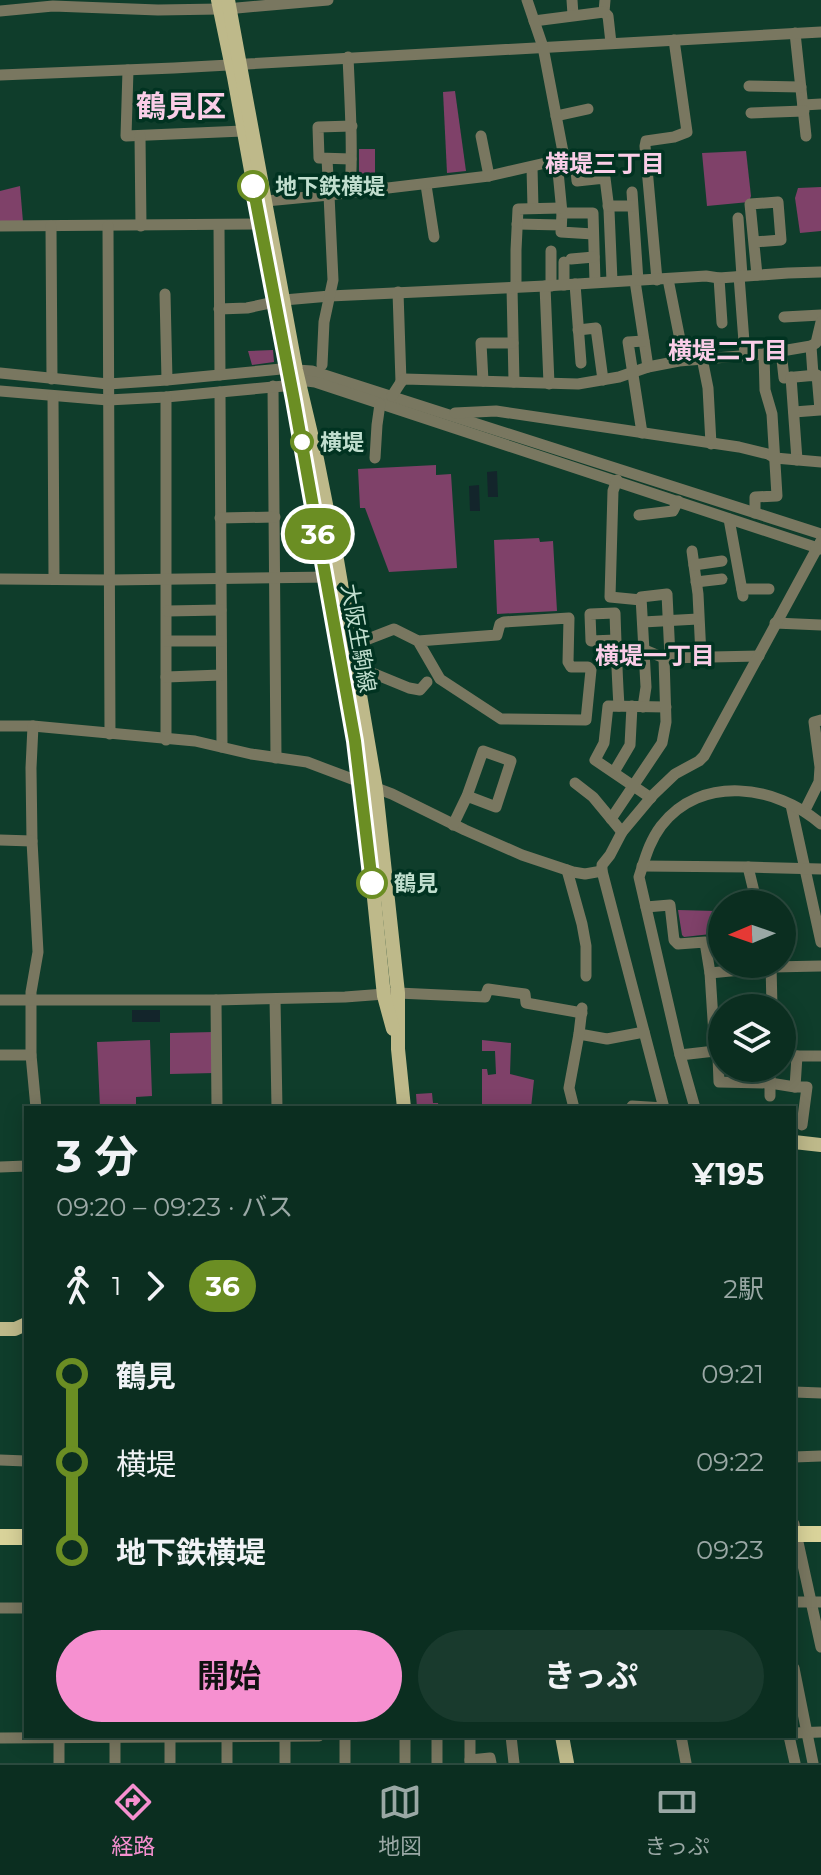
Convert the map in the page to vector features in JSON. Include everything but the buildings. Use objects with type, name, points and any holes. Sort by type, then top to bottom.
[{"type":"highway","points":[[796,1529],[821,1523]]},
{"type":"highway","points":[[0,1527],[24,1527]]},
{"type":"highway","points":[[796,1529],[821,1534]]},
{"type":"highway","points":[[0,1537],[24,1537]]},
{"type":"main road","name":"大阪生駒線","points":[[226,4],[266,201],[266,224]]},
{"type":"main road","name":"大阪生駒線","points":[[236,64],[243,131],[266,224],[345,643],[404,1106]]},
{"type":"main road","name":"大阪生駒線","points":[[345,643],[357,674],[376,789],[391,994]]},
{"type":"main road","points":[[796,1142],[821,1145]]},
{"type":"main road","points":[[0,1329],[15,1329],[24,1325]]},
{"type":"main road","points":[[562,1738],[567,1763]]},
{"type":"street","points":[[0,11],[53,6],[158,10],[328,0]]},
{"type":"street","points":[[266,201],[426,185],[489,176],[563,159],[543,47],[527,0]]},
{"type":"street","points":[[572,0],[573,15]]},
{"type":"street","points":[[534,21],[605,6],[611,43]]},
{"type":"street","points":[[0,75],[821,32]]},
{"type":"street","points":[[795,33],[806,136]]},
{"type":"street","points":[[674,40],[687,132],[646,141],[645,146],[662,279],[684,360]]},
{"type":"street","points":[[348,57],[349,103],[352,109],[350,193]]},
{"type":"street","points":[[128,70],[126,136],[243,131]]},
{"type":"street","points":[[749,86],[801,87]]},
{"type":"street","points":[[751,113],[821,104]]},
{"type":"street","points":[[556,116],[588,109]]},
{"type":"street","points":[[351,159],[319,158],[318,127],[352,126]]},
{"type":"street","points":[[140,136],[141,226]]},
{"type":"street","points":[[481,136],[489,176]]},
{"type":"street","points":[[322,365],[324,322],[333,280],[327,159]]},
{"type":"street","points":[[557,161],[561,232],[593,234]]},
{"type":"street","points":[[575,161],[577,181],[605,178],[612,281]]},
{"type":"street","points":[[532,167],[533,208]]},
{"type":"street","points":[[426,185],[434,237]]},
{"type":"street","points":[[632,192],[636,281],[648,367]]},
{"type":"street","points":[[608,206],[632,206]]},
{"type":"street","points":[[514,382],[518,209],[533,208],[561,215]]},
{"type":"street","points":[[517,224],[561,215],[593,213],[595,282]]},
{"type":"street","points":[[738,218],[745,355]]},
{"type":"street","points":[[0,226],[266,224]]},
{"type":"street","points":[[219,225],[220,375]]},
{"type":"street","points":[[51,226],[52,379]]},
{"type":"street","points":[[108,226],[110,734]]},
{"type":"street","points":[[754,242],[757,275]]},
{"type":"street","points":[[549,384],[548,286],[551,251]]},
{"type":"street","points":[[581,363],[568,260],[594,257]]},
{"type":"street","points":[[219,309],[330,296],[821,272]]},
{"type":"street","points":[[719,278],[722,323]]},
{"type":"street","points":[[398,292],[401,382]]},
{"type":"street","points":[[165,294],[167,380]]},
{"type":"street","points":[[784,317],[821,315]]},
{"type":"street","points":[[813,375],[821,322]]},
{"type":"street","points":[[578,330],[596,328],[603,380]]},
{"type":"street","points":[[642,433],[628,342],[644,341]]},
{"type":"street","points":[[483,381],[481,343],[513,343]]},
{"type":"street","points":[[392,396],[404,379],[578,384],[684,360],[816,348]]},
{"type":"street","points":[[781,351],[784,378],[817,375],[820,410],[794,412]]},
{"type":"street","points":[[755,513],[755,497],[777,496],[772,414],[765,390],[764,354]]},
{"type":"street","points":[[702,358],[708,388],[711,444]]},
{"type":"street","points":[[0,391],[108,400],[166,397],[273,386],[312,371],[376,398],[821,534]]},
{"type":"street","points":[[0,373],[108,384],[220,375],[294,376]]},
{"type":"street","points":[[791,377],[797,460]]},
{"type":"street","points":[[273,386],[276,758]]},
{"type":"street","points":[[220,392],[222,747]]},
{"type":"street","points":[[53,396],[54,579]]},
{"type":"street","points":[[376,398],[392,396],[449,414],[605,470],[617,480],[729,519],[820,546],[704,756],[675,774],[651,798],[622,832],[602,865],[663,1106]]},
{"type":"street","points":[[166,397],[166,740]]},
{"type":"street","points":[[375,458],[376,398]]},
{"type":"street","points":[[449,414],[496,411],[760,452],[775,458],[821,462]]},
{"type":"street","points":[[617,480],[613,491],[610,597],[641,600]]},
{"type":"street","points":[[639,515],[673,511],[678,501]]},
{"type":"street","points":[[220,518],[275,517]]},
{"type":"street","points":[[729,519],[742,592],[769,589]]},
{"type":"street","points":[[692,551],[701,656]]},
{"type":"street","points":[[694,565],[722,561]]},
{"type":"street","points":[[0,579],[332,577]]},
{"type":"street","points":[[696,582],[722,579]]},
{"type":"street","points":[[611,819],[662,743],[666,722],[667,594],[641,597],[646,687],[638,706],[630,745],[614,772]]},
{"type":"street","points":[[167,611],[221,610]]},
{"type":"street","points":[[345,643],[363,641],[394,629],[418,641],[497,635],[500,624],[504,622],[569,618],[568,662],[571,667],[588,667],[591,670],[586,720],[501,719],[440,679],[418,641]]},
{"type":"street","points":[[643,622],[698,619]]},
{"type":"street","points":[[775,623],[821,625]]},
{"type":"street","points":[[167,641],[221,641]]},
{"type":"street","points":[[619,706],[616,646],[645,650],[667,658],[759,656]]},
{"type":"street","points":[[357,674],[370,672],[420,690],[427,682]]},
{"type":"street","points":[[166,677],[221,675]]},
{"type":"street","points":[[651,798],[595,760],[604,743],[608,706],[666,707]]},
{"type":"street","points":[[805,810],[819,782],[814,722],[821,720]]},
{"type":"street","points":[[0,726],[33,726],[195,741],[307,762],[392,794],[522,855],[585,874],[602,871]]},
{"type":"street","points":[[33,726],[32,841],[38,952],[31,1001],[31,1055],[36,1106]]},
{"type":"street","points":[[453,825],[483,751],[511,761],[496,807],[467,796]]},
{"type":"street","points":[[575,783],[593,797],[622,832]]},
{"type":"street","points":[[694,1106],[639,877],[645,853],[662,824],[687,802],[720,791],[758,793],[805,810],[821,824]]},
{"type":"street","points":[[791,805],[821,942]]},
{"type":"street","points":[[0,840],[32,841]]},
{"type":"street","points":[[642,866],[821,869]]},
{"type":"street","points":[[748,867],[754,890]]},
{"type":"street","points":[[567,870],[586,946],[586,976]]},
{"type":"street","points":[[646,907],[670,905],[674,940],[678,944],[705,942],[708,961]]},
{"type":"street","points":[[796,966],[821,966]]},
{"type":"street","points":[[0,1000],[216,1000],[391,994],[485,997],[488,989],[525,994],[526,1003],[582,1010],[569,1088],[574,1106]]},
{"type":"street","points":[[275,999],[277,1106]]},
{"type":"street","points":[[216,1000],[217,1106]]},
{"type":"street","points":[[579,1034],[607,1039],[644,1032]]},
{"type":"street","points":[[0,1055],[31,1055]]},
{"type":"street","points":[[680,1055],[708,1055]]},
{"type":"street","points":[[795,1087],[797,1056],[821,1056]]},
{"type":"street","points":[[719,1082],[807,1087],[802,1125]]},
{"type":"street","points":[[770,1083],[770,1096]]},
{"type":"street","points":[[0,1167],[24,1166]]},
{"type":"street","points":[[796,1392],[821,1393]]},
{"type":"street","points":[[796,1457],[821,1456]]},
{"type":"street","points":[[0,1460],[24,1461]]},
{"type":"street","points":[[796,1536],[816,1602],[821,1647]]},
{"type":"street","points":[[0,1608],[24,1608]]},
{"type":"street","points":[[796,1690],[800,1733],[813,1763]]},
{"type":"street","points":[[800,1733],[821,1732]]},
{"type":"street","points":[[0,1738],[24,1738]]},
{"type":"street","points":[[59,1738],[59,1763]]},
{"type":"street","points":[[115,1738],[115,1763]]},
{"type":"street","points":[[170,1738],[170,1763]]},
{"type":"street","points":[[227,1738],[227,1763]]},
{"type":"street","points":[[285,1738],[285,1763]]},
{"type":"street","points":[[345,1738],[345,1763]]},
{"type":"street","points":[[405,1738],[405,1763]]},
{"type":"street","points":[[437,1738],[437,1763]]},
{"type":"street","points":[[470,1738],[470,1761],[490,1758],[491,1763]]},
{"type":"street","points":[[511,1738],[514,1763]]},
{"type":"street","points":[[681,1738],[686,1763]]},
{"type":"street","points":[[789,1738],[795,1763]]},
{"type":"shaded area","points":[[455,91],[466,171],[447,173],[443,92]]},
{"type":"shaded area","points":[[359,149],[375,149],[375,183],[359,183]]},
{"type":"shaded area","points":[[746,151],[749,202],[707,206],[702,153]]},
{"type":"shaded area","points":[[20,186],[23,222],[0,221],[0,191]]},
{"type":"shaded area","points":[[821,187],[821,231],[800,233],[795,198],[798,188]]},
{"type":"shaded area","points":[[273,350],[274,362],[252,365],[248,351]]},
{"type":"shaded area","points":[[436,465],[436,475],[451,474],[457,568],[389,572],[365,508],[360,508],[358,469]]},
{"type":"shaded area","points":[[539,538],[540,542],[553,541],[557,611],[497,614],[494,540]]},
{"type":"shaded area","points":[[678,910],[708,911],[708,934],[682,935]]},
{"type":"shaded area","points":[[214,1032],[215,1073],[170,1074],[170,1033]]},
{"type":"shaded area","points":[[150,1040],[152,1096],[136,1097],[136,1106],[100,1106],[97,1042]]},
{"type":"shaded area","points":[[482,1040],[511,1043],[510,1074],[534,1080],[531,1106],[482,1106],[482,1069],[487,1069],[488,1075],[496,1074],[495,1051],[482,1051]]},
{"type":"shaded area","points":[[432,1093],[433,1103],[439,1106],[417,1106],[416,1094]]},
{"type":"water","points":[[497,471],[498,497],[488,497],[487,472]]},
{"type":"water","points":[[479,485],[480,511],[470,511],[469,486]]},
{"type":"water","points":[[132,1010],[160,1010],[160,1022],[132,1022]]},
{"type":"bus line","name":"36","points":[[253,186],[355,741],[372,883]]},
{"type":"place","name":"地下鉄横堤","points":[[253,186]]},
{"type":"place","name":"横堤","points":[[302,442]]},
{"type":"place","name":"鶴見","points":[[372,883]]},
{"type":"district","name":"鶴見区","points":[[181,107]]},
{"type":"district","name":"横堤三丁目","points":[[605,164]]},
{"type":"district","name":"横堤二丁目","points":[[728,351]]},
{"type":"district","name":"横堤一丁目","points":[[655,656]]}]
